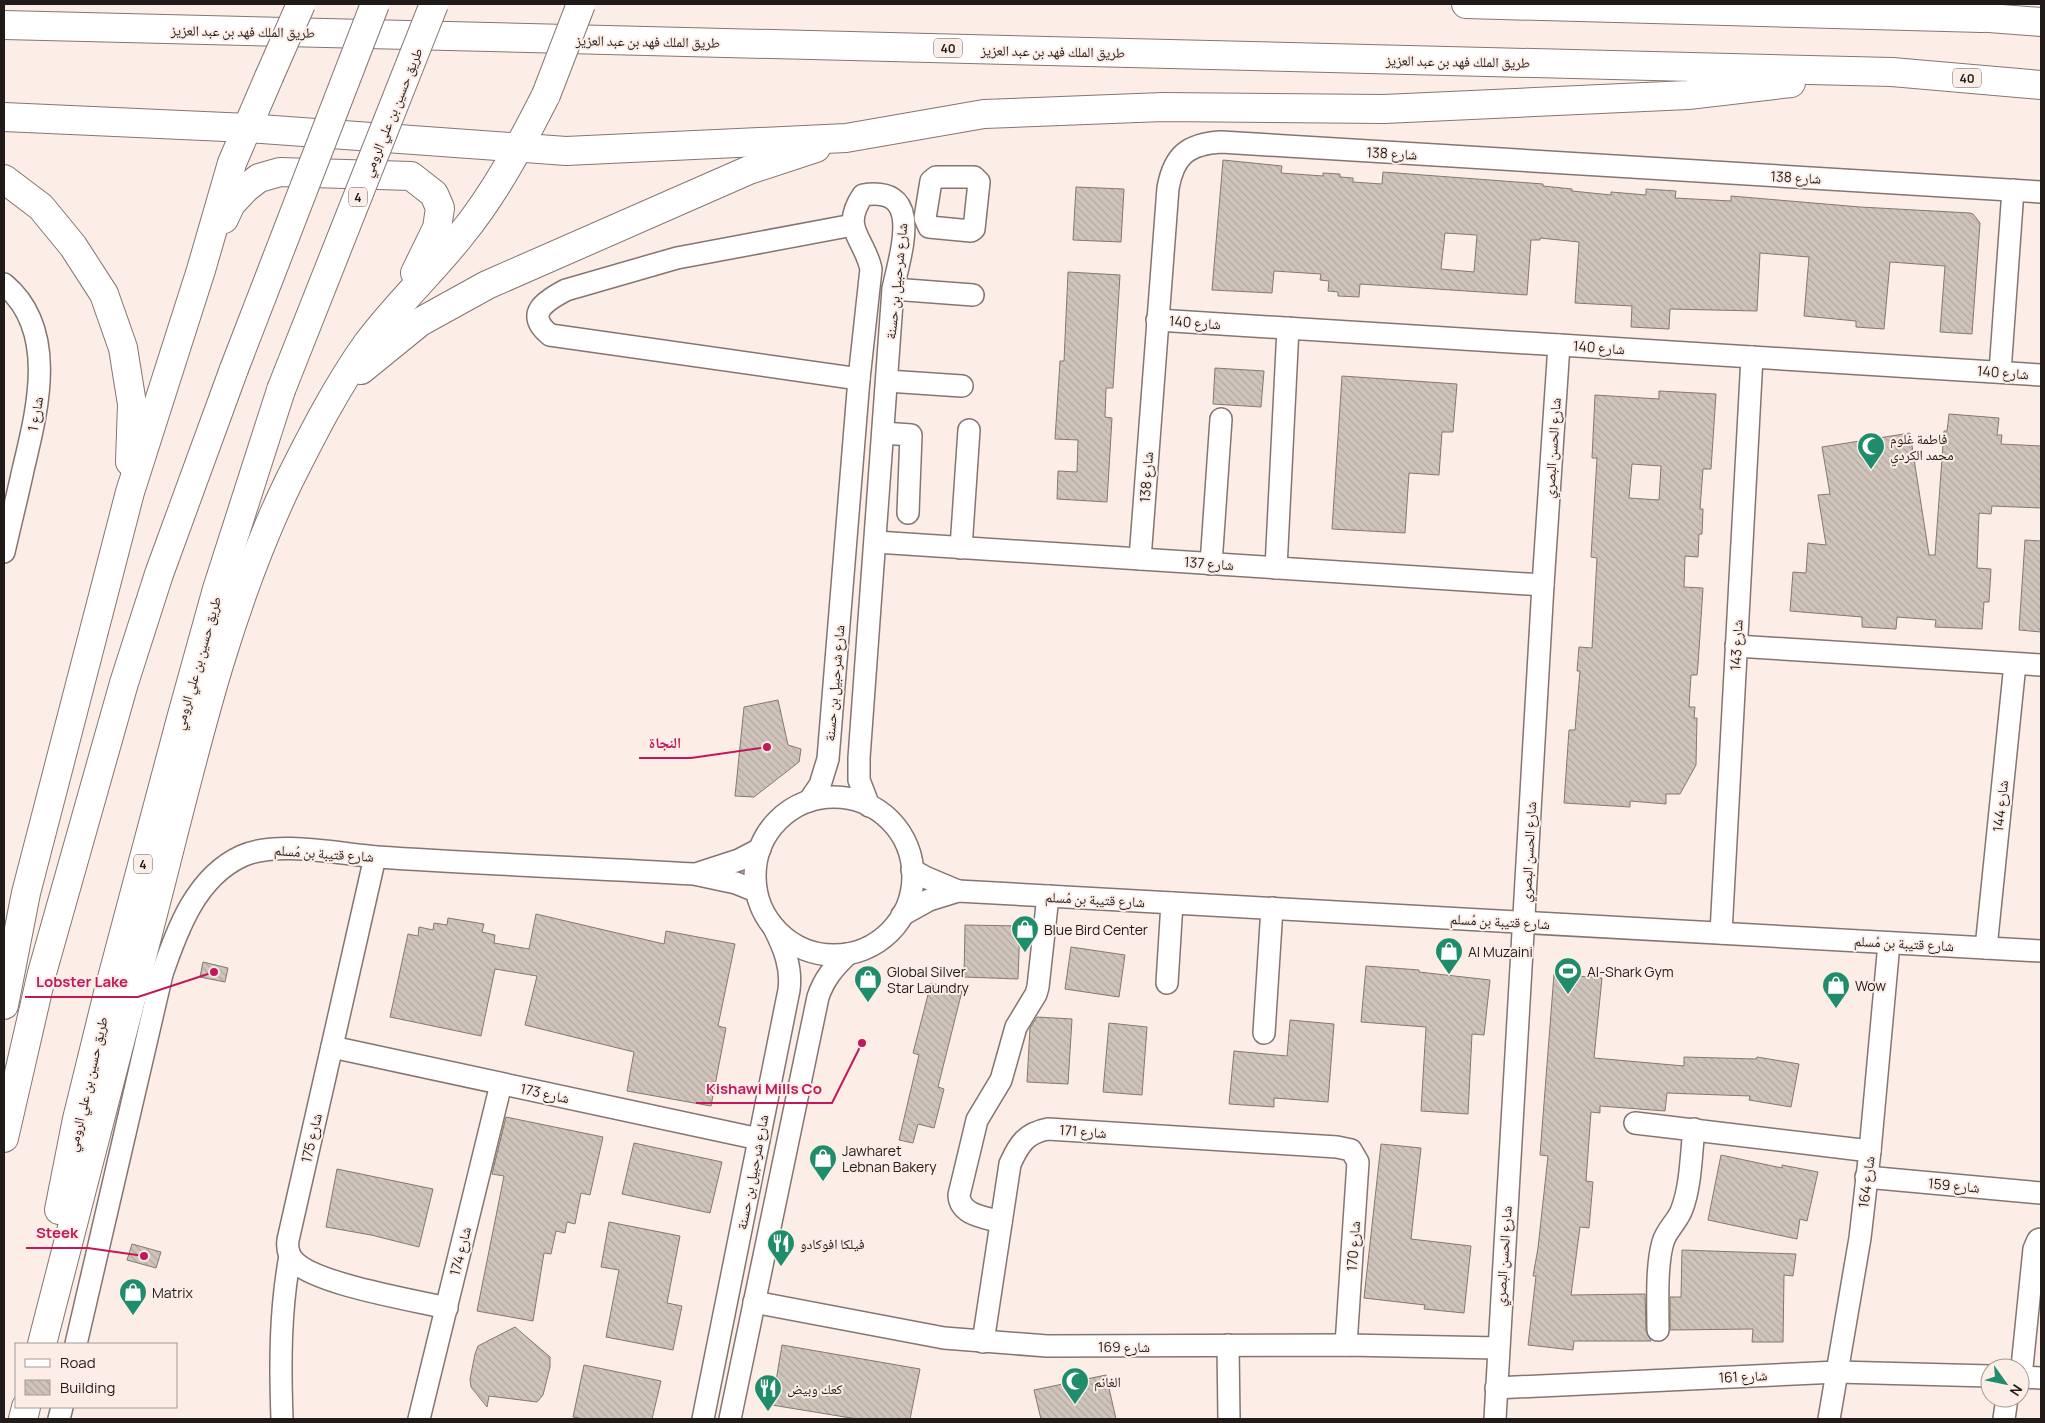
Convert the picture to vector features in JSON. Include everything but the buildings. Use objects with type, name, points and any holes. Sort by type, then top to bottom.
[{"type":"highway","points":[[4,1005],[7,975],[26,893],[130,492],[201,270],[232,163],[300,4]]},
{"type":"highway","points":[[4,1138],[42,973],[124,683],[159,574],[234,369],[375,4]]},
{"type":"highway","name":"طريق حسين بن علي الرومي","points":[[32,1343],[77,1119],[113,975],[217,589],[282,390],[434,4]]},
{"type":"highway","points":[[42,1343],[209,696],[245,589],[268,531],[288,483],[340,387],[364,348],[400,303],[459,238],[500,181],[519,149],[546,95],[581,4]]},
{"type":"highway","points":[[1466,4],[1982,18]]},
{"type":"highway","points":[[1843,4],[2041,22]]},
{"type":"highway","name":"طريق الملك فهد بن عبد العزيز","points":[[4,25],[1892,72]]},
{"type":"highway","points":[[4,117],[248,128],[566,151],[846,138],[984,114],[1162,106],[1384,109],[1688,95],[1892,72]]},
{"type":"highway","name":"40","points":[[1892,72],[2041,85]]},
{"type":"highway","points":[[340,387],[420,322],[487,285],[749,170],[846,138]]},
{"type":"highway","points":[[201,270],[231,204],[246,188],[259,178],[280,172],[411,176],[434,194],[440,208],[437,228],[400,303]]},
{"type":"highway","points":[[4,179],[41,207],[72,246],[104,294],[123,348],[132,404],[130,492]]},
{"type":"street","name":"شارع 138","points":[[1140,559],[1157,320],[1170,176],[1174,166],[1186,151],[1197,145],[1221,142],[2041,192]]},
{"type":"street","points":[[2000,372],[2013,190]]},
{"type":"street","name":"شارع شرحبيل بن حسنة","points":[[809,801],[820,785],[828,759],[859,379],[871,269],[868,254],[857,239],[853,225],[854,208],[863,195],[876,193],[889,196],[914,218],[903,235],[893,289],[876,542],[858,758],[859,780],[869,806]]},
{"type":"street","points":[[853,225],[677,258],[566,290],[550,298],[541,306],[537,317],[541,328],[550,335],[859,379]]},
{"type":"street","name":"شارع 1","points":[[4,284],[18,298],[35,332],[40,381],[34,426],[4,552]]},
{"type":"street","points":[[893,289],[973,295]]},
{"type":"street","name":"شارع 140","points":[[1157,320],[2041,374]]},
{"type":"street","points":[[1276,568],[1288,328]]},
{"type":"street","name":"شارع الحسن البصري","points":[[1495,1419],[1543,585],[1560,345]]},
{"type":"street","name":"شارع 143","points":[[1721,933],[1752,357]]},
{"type":"street","points":[[887,382],[962,386]]},
{"type":"street","points":[[1211,564],[1221,419]]},
{"type":"street","points":[[961,548],[969,430]]},
{"type":"street","points":[[883,433],[911,435],[908,513]]},
{"type":"street","name":"شارع 137","points":[[876,542],[1543,585]]},
{"type":"street","points":[[1736,646],[2041,665]]},
{"type":"street","name":"شارع 144","points":[[1986,948],[2015,664]]},
{"type":"street","points":[[825,798],[842,798],[858,801],[869,806],[888,819],[900,834],[909,851],[912,889],[902,914],[895,926],[874,944],[848,954],[834,955],[808,951],[784,937],[774,928],[766,916],[756,891],[755,877],[760,849],[774,825],[790,811],[809,801],[825,798]]},
{"type":"street","name":"شارع قتيبة بن مُسلم","points":[[76,1343],[162,974],[175,936],[186,913],[215,874],[242,856],[254,852],[285,849],[375,857],[694,874],[729,882],[756,891]]},
{"type":"street","name":"شارع قتيبة بن مُسلم","points":[[694,874],[724,866],[760,849]]},
{"type":"street","name":"شارع 175","points":[[282,1419],[280,1355],[285,1284],[290,1256],[288,1240],[375,857]]},
{"type":"street","name":"شارع قتيبة بن مُسلم","points":[[912,870],[958,891],[2041,951]]},
{"type":"street","name":"شارع قتيبة بن مُسلم","points":[[902,914],[929,900],[958,891]]},
{"type":"street","points":[[1001,1222],[967,1211],[961,1204],[959,1195],[977,1120],[1001,1080],[1016,1026],[1036,994],[1048,896]]},
{"type":"street","points":[[1167,983],[1172,903]]},
{"type":"street","points":[[1264,1033],[1272,908]]},
{"type":"street","name":"شارع شرحبيل بن حسنة","points":[[703,1419],[790,980],[787,959],[774,928]]},
{"type":"street","name":"شارع 164","points":[[1829,1419],[1860,1238],[1889,943]]},
{"type":"street","name":"شارع شرحبيل بن حسنة","points":[[730,1419],[818,997],[826,978],[848,954]]},
{"type":"street","name":"شارع 173","points":[[332,1047],[759,1139]]},
{"type":"street","name":"شارع 174","points":[[420,1419],[501,1084]]},
{"type":"street","points":[[1635,1123],[1870,1151]]},
{"type":"street","name":"شارع 171","points":[[983,1342],[1010,1164],[1017,1148],[1036,1131],[1048,1129],[1337,1147],[1352,1150]]},
{"type":"street","points":[[1658,1330],[1662,1244],[1667,1232],[1682,1210],[1694,1129]]},
{"type":"street","name":"شارع 170","points":[[1346,1345],[1358,1162],[1352,1150]]},
{"type":"street","name":"شارع 159","points":[[1866,1177],[2041,1193]]},
{"type":"street","points":[[2028,1358],[2034,1249],[2038,1240],[2041,1239]]},
{"type":"street","points":[[290,1256],[304,1270],[334,1282],[446,1308]]},
{"type":"street","name":"شارع 169","points":[[754,1302],[915,1333],[983,1342],[1047,1346],[1346,1345],[1498,1348]]},
{"type":"street","points":[[1228,1345],[1229,1419]]},
{"type":"street","name":"شارع 161","points":[[1496,1388],[1837,1372],[1980,1376]]},
{"type":"place","name":"فاطمة غلوم محمد الكردي","points":[[1871,470]]},
{"type":"place","name":"النجاة","points":[[767,747]]},
{"type":"place","name":"Blue Bird Center","points":[[1025,953]]},
{"type":"place","name":"Lobster Lake","points":[[214,972]]},
{"type":"place","name":"Al Muzaini","points":[[1449,975]]},
{"type":"place","name":"Al-Shark Gym","points":[[1568,995]]},
{"type":"place","name":"Global Silver Star Laundry","points":[[868,1003]]},
{"type":"place","name":"Wow","points":[[1836,1009]]},
{"type":"place","name":"Kishawi Mills Co","points":[[862,1043]]},
{"type":"place","name":"Jawharet Lebnan Bakery","points":[[823,1182]]},
{"type":"place","name":"Steek","points":[[144,1256]]},
{"type":"place","name":"فيلكا افوكادو","points":[[781,1267]]},
{"type":"place","name":"Matrix","points":[[133,1316]]},
{"type":"place","name":"الغانم","points":[[1075,1405]]},
{"type":"place","name":"كعك وبيض","points":[[768,1412]]}]
